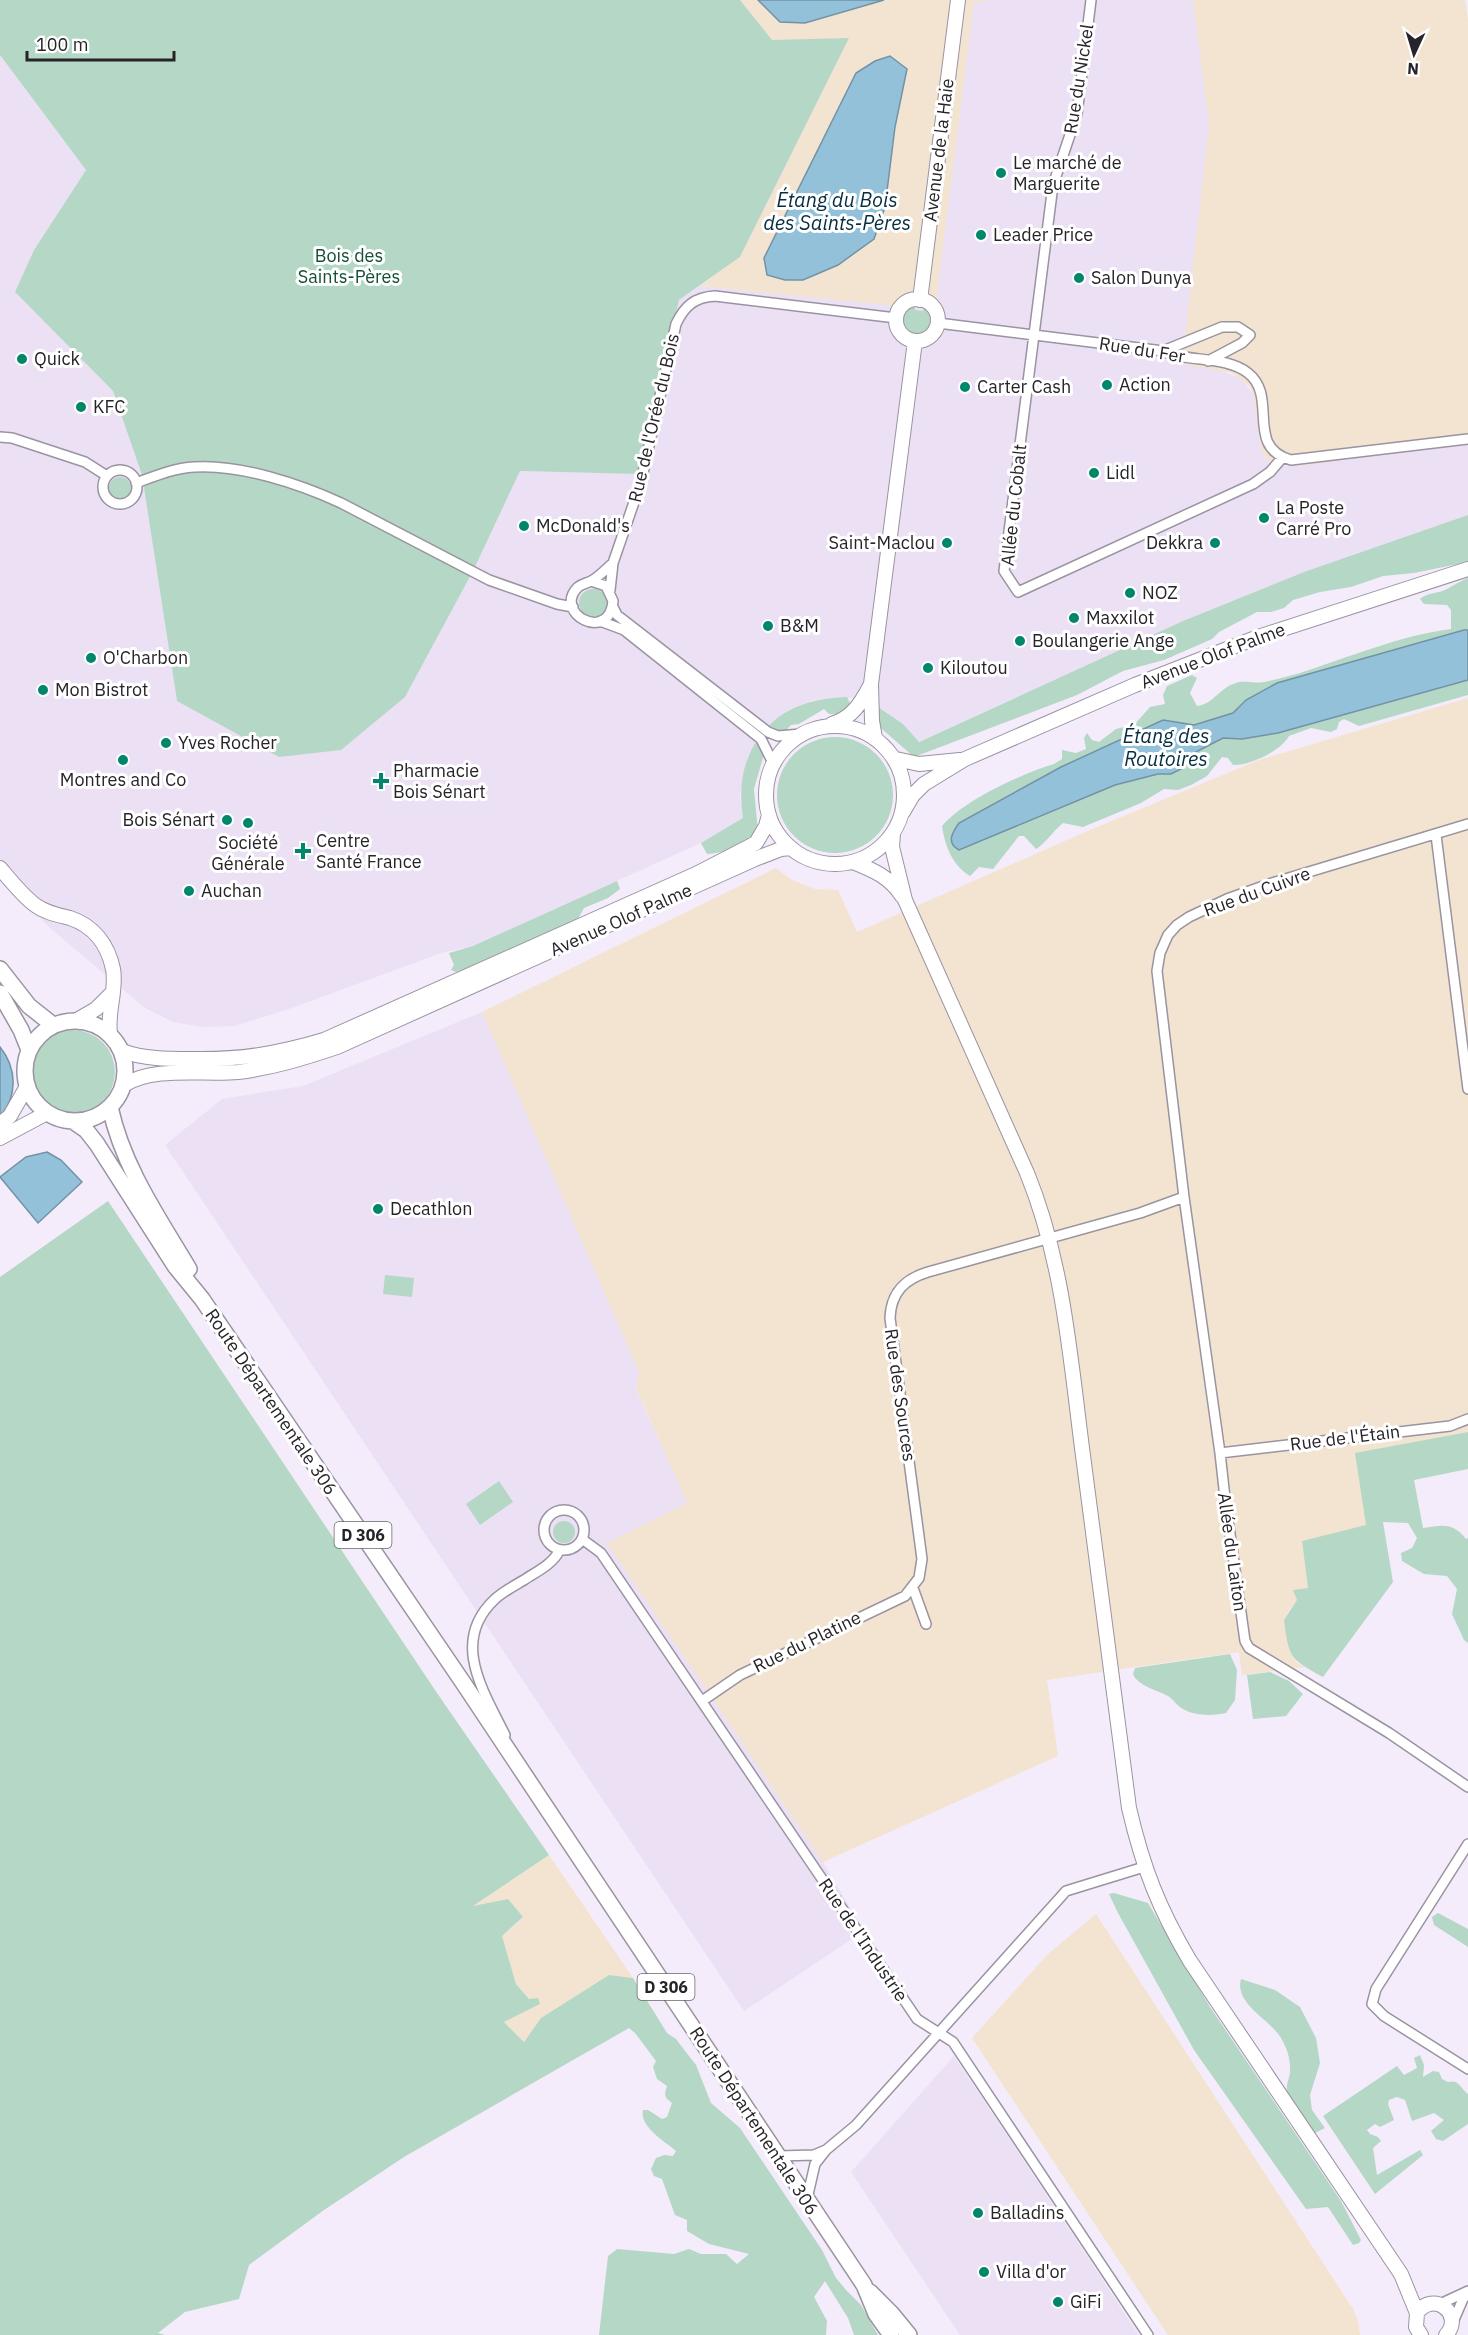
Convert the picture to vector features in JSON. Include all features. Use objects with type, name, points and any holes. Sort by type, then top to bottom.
[{"type":"main road","points":[[0,969],[29,1006],[53,1025]]},
{"type":"main road","points":[[0,993],[21,1030],[29,1050]]},
{"type":"main road","points":[[77,1020],[94,1024],[110,1034],[122,1051],[125,1066],[124,1085],[110,1107],[99,1115],[73,1120],[47,1113],[34,1102],[26,1088],[25,1064],[29,1050],[38,1036],[53,1025],[77,1020]]},
{"type":"main road","name":"Route Départementale 306","points":[[110,1107],[129,1167],[189,1268],[202,1299]]},
{"type":"main road","name":"Route Départementale 306","points":[[73,1120],[86,1130],[97,1144],[175,1266],[202,1299],[554,1818],[864,2285],[876,2314],[891,2335]]},
{"type":"main road","name":"D 306","points":[[864,2285],[909,2335]]},
{"type":"street","name":"Avenue de la Haie","points":[[920,300],[958,0]]},
{"type":"street","name":"Rue du Nickel","points":[[1034,334],[1053,185],[1077,114],[1091,0]]},
{"type":"street","name":"Rue de l'Orée du Bois","points":[[610,590],[613,563],[641,482],[676,324],[688,305],[697,299],[715,296],[896,318]]},
{"type":"street","points":[[920,300],[934,308],[938,323],[930,337],[915,341],[901,333],[896,318],[904,304],[920,300]]},
{"type":"street","name":"Rue du Fer","points":[[938,323],[1163,351],[1174,356],[1238,367],[1255,380],[1260,388],[1267,443],[1272,453],[1282,458]]},
{"type":"street","points":[[1163,351],[1222,327],[1238,327],[1250,335],[1242,343],[1208,361]]},
{"type":"street","name":"Allée du Cobalt","points":[[1034,334],[1004,571],[1018,592],[1254,484],[1270,472],[1282,458]]},
{"type":"street","points":[[875,738],[871,684],[915,341]]},
{"type":"street","points":[[0,437],[12,438],[85,462],[107,476]]},
{"type":"street","points":[[1282,458],[1304,460],[1468,439]]},
{"type":"street","points":[[136,483],[172,471],[195,467],[278,479],[320,493],[341,503],[489,580],[557,604],[573,607]]},
{"type":"street","points":[[112,472],[129,473],[136,483],[137,488],[132,499],[127,503],[113,503],[104,494],[103,488],[107,476],[112,472]]},
{"type":"street","points":[[613,563],[591,581],[578,587],[574,593],[573,607],[582,619],[594,622],[600,621],[610,613],[613,607]]},
{"type":"street","name":"Avenue Olof Palme","points":[[903,812],[913,795],[924,784],[965,759],[1198,660],[1258,637],[1468,569]]},
{"type":"street","points":[[591,581],[601,583],[610,590],[616,615],[768,732],[778,736],[801,734],[838,722],[855,710],[871,684]]},
{"type":"street","points":[[600,621],[624,630],[761,740],[773,763]]},
{"type":"street","points":[[823,726],[850,727],[875,738],[896,759],[904,785],[903,812],[893,834],[892,847],[905,900],[1027,1173],[1049,1237],[1063,1306],[1130,1809],[1144,1867],[1163,1913],[1190,1961],[1401,2274],[1421,2335]]},
{"type":"street","points":[[801,734],[790,742],[773,763],[766,794],[769,814],[778,833],[791,848],[805,857],[821,862],[837,864],[853,862],[876,851],[893,834]]},
{"type":"street","name":"Avenue Olof Palme","points":[[896,759],[919,764],[965,759]]},
{"type":"street","name":"Avenue Olof Palme","points":[[450,990],[696,874],[750,846],[761,837],[769,814]]},
{"type":"street","name":"Rue du Cuivre","points":[[1184,1197],[1158,981],[1160,953],[1168,935],[1189,917],[1227,899],[1272,883],[1436,836],[1468,824]]},
{"type":"street","points":[[1436,836],[1468,1089]]},
{"type":"street","name":"Avenue Olof Palme","points":[[450,990],[772,851],[791,848]]},
{"type":"street","points":[[853,862],[881,874],[890,881],[905,900]]},
{"type":"street","points":[[0,868],[36,906],[55,915],[78,921],[99,937],[105,945],[114,976],[110,995],[110,1034]]},
{"type":"street","points":[[122,1051],[139,1057],[241,1059],[278,1052],[345,1032],[450,990]]},
{"type":"street","points":[[124,1085],[148,1075],[237,1072],[287,1063],[337,1047],[450,990]]},
{"type":"street","points":[[77,1020],[96,1009],[110,995]]},
{"type":"street","points":[[0,1124],[10,1116],[26,1088]]},
{"type":"street","points":[[0,1138],[47,1113]]},
{"type":"street","name":"Rue des Sources","points":[[913,1588],[919,1578],[922,1559],[890,1318],[894,1297],[900,1287],[914,1276],[1140,1213],[1184,1197]]},
{"type":"street","name":"Allée du Laiton","points":[[1184,1197],[1245,1641],[1249,1648],[1389,1733],[1468,1786]]},
{"type":"street","name":"Rue de l'Étain","points":[[1220,1453],[1450,1426],[1468,1419]]},
{"type":"street","points":[[558,1510],[567,1510],[576,1514],[582,1521],[584,1530],[577,1546],[568,1551],[559,1551],[545,1540],[544,1522],[558,1510]]},
{"type":"street","name":"Rue de l'Industrie","points":[[582,1539],[601,1553],[917,2019],[953,2042],[1148,2335]]},
{"type":"street","points":[[523,1772],[479,1681],[472,1651],[473,1638],[477,1624],[494,1600],[545,1566],[556,1557],[559,1551]]},
{"type":"street","points":[[913,1588],[926,1624]]},
{"type":"street","name":"Rue du Platine","points":[[702,1701],[740,1675],[905,1596],[913,1588]]},
{"type":"street","points":[[1468,1844],[1376,1989],[1372,2004],[1384,2016],[1468,2069]]},
{"type":"street","points":[[807,2202],[815,2164],[826,2150],[856,2126],[1066,1891],[1144,1867]]},
{"type":"street","points":[[779,2156],[814,2155],[826,2150]]},
{"type":"street","points":[[1401,2274],[1449,2311],[1450,2331]]},
{"type":"street","points":[[1405,2335],[1420,2308],[1468,2292]]},
{"type":"street","points":[[1450,2331],[1468,2292]]},
{"type":"shaded area","points":[[740,0],[991,0],[974,3],[935,310],[700,286],[740,257],[849,38],[772,41]]},
{"type":"shaded area","points":[[991,0],[1193,0],[1209,124],[1182,364],[1220,370],[1242,379],[1253,394],[1261,449],[1285,466],[1468,444],[1468,515],[1304,572],[1183,621],[918,742],[903,724],[884,711],[856,698],[812,701],[789,710],[771,723],[756,741],[747,758],[740,797],[743,818],[714,837],[473,946],[441,953],[292,1008],[234,1026],[203,1027],[173,1022],[145,1008],[51,929],[3,881],[0,877],[0,55],[86,170],[34,250],[15,292],[113,391],[142,475],[177,701],[405,697],[473,571],[520,471],[639,474],[679,300],[700,286],[935,309],[974,2]]},
{"type":"shaded area","points":[[1193,0],[1465,0],[1468,19],[1468,444],[1298,466],[1276,464],[1266,459],[1261,449],[1253,394],[1249,386],[1232,373],[1182,364],[1209,124]]},
{"type":"shaded area","points":[[1468,698],[1468,1432],[1442,1437],[1367,1526],[1302,1542],[1308,1588],[1284,1620],[1289,1649],[1296,1662],[1305,1667],[1242,1675],[1239,1652],[1047,1680],[1058,1756],[823,1862],[607,1543],[687,1503],[636,1388],[639,1372],[482,1012],[776,868],[792,880],[815,889],[838,890],[857,932],[1090,830],[1259,760]]},
{"type":"shaded area","points":[[482,1012],[639,1372],[636,1389],[687,1503],[608,1544],[823,1862],[864,1931],[744,2011],[165,1145],[222,1099],[303,1086]]},
{"type":"shaded area","points":[[549,1855],[633,1978],[609,1975],[541,2018],[524,2042],[504,2022],[540,2004],[529,1999],[516,1984],[502,1936],[523,1918],[472,1907]]},
{"type":"shaded area","points":[[1096,1914],[1353,2309],[1358,2320],[1360,2335],[1168,2335],[972,2038],[1048,1954]]},
{"type":"shaded area","points":[[954,2056],[1139,2335],[960,2335],[851,2172]]},
{"type":"green space","name":"Bois des Saints-Pères","points":[[0,0],[740,0],[772,40],[849,38],[740,257],[679,300],[639,474],[520,471],[473,571],[405,697],[341,750],[279,757],[177,701],[142,475],[113,391],[15,292],[34,250],[86,170],[0,55]]},
{"type":"green space","points":[[915,305],[915,310],[923,311],[924,306],[933,317],[929,330],[920,335],[911,333],[902,322],[906,309]]},
{"type":"green space","points":[[120,477],[128,480],[131,488],[128,496],[120,499],[112,496],[109,488],[112,480]]},
{"type":"green space","points":[[1468,515],[1468,562],[1414,573],[1383,576],[1351,587],[1320,592],[1293,600],[1284,608],[1271,612],[1257,612],[1219,632],[1212,639],[1164,660],[1123,671],[1077,695],[914,757],[875,723],[878,707],[903,724],[919,742],[1183,621],[1304,572]]},
{"type":"green space","points":[[1468,578],[1468,630],[1247,700],[1233,713],[1194,725],[1163,720],[1061,767],[959,823],[952,833],[1115,785],[1158,774],[1171,774],[1183,768],[1190,755],[1223,738],[1242,739],[1278,733],[1468,680],[1468,695],[1359,726],[1344,719],[1339,722],[1337,729],[1331,732],[1311,728],[1289,736],[1272,752],[1240,765],[1233,765],[1228,758],[1222,757],[1207,776],[1191,785],[1178,790],[1164,789],[1141,803],[1083,827],[1063,823],[1036,849],[1024,836],[1019,836],[993,869],[979,867],[970,876],[958,866],[950,854],[942,826],[952,816],[994,789],[1054,764],[1062,759],[1062,750],[1076,753],[1086,749],[1084,738],[1087,733],[1092,740],[1099,742],[1116,729],[1135,724],[1150,707],[1165,704],[1163,695],[1167,686],[1192,675],[1197,678],[1190,693],[1197,706],[1203,705],[1236,683],[1277,679],[1393,642],[1451,629],[1451,610],[1447,605],[1424,604],[1420,599],[1426,595],[1444,591]]},
{"type":"green space","points":[[593,589],[603,593],[607,603],[603,613],[593,617],[583,613],[579,603],[583,593]]},
{"type":"green space","points":[[847,697],[851,705],[844,711],[829,714],[824,709],[799,724],[791,725],[781,736],[767,728],[793,708],[814,701]]},
{"type":"green space","points":[[835,737],[857,742],[876,754],[888,773],[893,795],[888,817],[876,836],[857,848],[835,853],[813,848],[794,836],[782,817],[777,795],[782,773],[794,754],[813,742]]},
{"type":"green space","points":[[755,743],[759,744],[764,754],[754,789],[758,832],[735,848],[707,854],[701,843],[743,818],[742,779]]},
{"type":"green space","points":[[617,881],[620,889],[608,898],[584,908],[578,919],[526,947],[456,972],[451,970],[454,965],[449,953],[473,946]]},
{"type":"green space","points":[[73,1030],[89,1033],[103,1042],[112,1056],[115,1072],[112,1088],[103,1102],[89,1111],[73,1114],[57,1111],[43,1102],[34,1088],[31,1072],[34,1056],[43,1042],[57,1033]]},
{"type":"green space","points":[[108,1201],[437,1693],[549,1855],[473,1906],[508,1899],[523,1917],[502,1936],[516,1984],[529,1999],[538,1998],[540,2004],[504,2022],[524,2042],[541,2018],[609,1975],[633,1978],[667,2033],[676,2039],[696,2065],[711,2103],[740,2128],[822,2250],[836,2278],[861,2305],[878,2335],[854,2335],[848,2318],[825,2281],[814,2297],[827,2321],[826,2335],[599,2335],[608,2256],[617,2249],[674,2254],[689,2249],[701,2254],[726,2254],[737,2264],[749,2254],[709,2244],[687,2231],[687,2220],[675,2215],[662,2179],[654,2176],[651,2169],[656,2158],[664,2155],[673,2156],[676,2151],[649,2127],[645,2122],[643,2110],[648,2110],[662,2119],[667,2117],[672,2103],[666,2098],[667,2086],[657,2079],[653,2067],[656,2061],[629,2028],[404,2157],[324,2210],[249,2265],[239,2299],[185,2312],[158,2333],[165,2335],[0,2335],[0,1277]]},
{"type":"green space","points":[[385,1275],[414,1278],[412,1297],[383,1294]]},
{"type":"green space","points":[[1468,1432],[1468,1469],[1414,1480],[1423,1528],[1452,1527],[1466,1539],[1468,1538],[1468,1643],[1464,1640],[1452,1614],[1457,1589],[1447,1576],[1424,1574],[1402,1561],[1401,1553],[1412,1548],[1417,1538],[1408,1523],[1383,1522],[1393,1582],[1323,1677],[1297,1661],[1287,1642],[1284,1620],[1297,1600],[1293,1590],[1308,1588],[1302,1541],[1366,1525],[1355,1453]]},
{"type":"green space","points":[[499,1481],[513,1502],[480,1525],[466,1504]]},
{"type":"green space","points":[[560,1521],[568,1521],[575,1528],[575,1536],[568,1543],[560,1543],[553,1536],[553,1528]]},
{"type":"green space","points":[[1230,1654],[1237,1670],[1235,1700],[1226,1713],[1204,1715],[1188,1711],[1168,1696],[1143,1685],[1133,1674],[1135,1668]]},
{"type":"green space","points":[[1270,1672],[1289,1681],[1303,1694],[1286,1716],[1253,1719],[1247,1675]]},
{"type":"green space","points":[[1114,1893],[1148,1903],[1210,2007],[1341,2201],[1361,2240],[1359,2243],[1353,2245],[1328,2207],[1306,2209],[1194,2050],[1118,1913],[1109,1894]]},
{"type":"green space","points":[[1438,1913],[1468,1929],[1468,1947],[1434,1925],[1432,1917]]},
{"type":"green space","points":[[1241,1979],[1275,1990],[1300,2007],[1316,2038],[1320,2063],[1310,2095],[1312,2110],[1325,2128],[1313,2134],[1290,2101],[1287,2084],[1290,2063],[1285,2046],[1276,2031],[1248,2004],[1240,1988]]},
{"type":"green space","points":[[1420,2055],[1424,2065],[1423,2077],[1433,2071],[1439,2072],[1442,2079],[1457,2083],[1468,2094],[1468,2124],[1443,2141],[1436,2139],[1431,2131],[1444,2120],[1434,2113],[1412,2121],[1405,2100],[1397,2097],[1389,2100],[1388,2104],[1394,2120],[1380,2127],[1375,2124],[1367,2130],[1381,2141],[1373,2148],[1377,2175],[1420,2150],[1423,2155],[1375,2194],[1323,2116],[1397,2066],[1404,2075],[1417,2068],[1414,2058]]},
{"type":"water","points":[[758,0],[884,0],[805,23],[780,22]]},
{"type":"water","name":"Étang du Bois des Saints-Pères","points":[[890,56],[907,69],[895,127],[885,207],[874,239],[838,265],[803,280],[785,280],[767,275],[764,258],[856,73],[875,61]]},
{"type":"water","name":"Étang des Routoires","points":[[1468,630],[1468,680],[1278,733],[1242,739],[1223,738],[1190,755],[1183,768],[1171,774],[1158,774],[1115,785],[959,850],[951,841],[952,834],[959,823],[1061,767],[1163,720],[1194,725],[1233,713],[1246,700],[1277,683]]},
{"type":"water","points":[[0,1047],[10,1064],[13,1082],[10,1100],[0,1117]]},
{"type":"water","points":[[47,1152],[61,1160],[82,1182],[38,1223],[0,1177],[26,1157]]},
{"type":"place","name":"Le marché de Marguerite","points":[[1001,173]]},
{"type":"place","name":"Leader Price","points":[[981,235]]},
{"type":"place","name":"Salon Dunya","points":[[1079,278]]},
{"type":"place","name":"Quick","points":[[22,359]]},
{"type":"place","name":"Action","points":[[1107,385]]},
{"type":"place","name":"Carter Cash","points":[[965,387]]},
{"type":"place","name":"KFC","points":[[81,407]]},
{"type":"place","name":"Lidl","points":[[1094,473]]},
{"type":"place","name":"La Poste Carré Pro","points":[[1264,518]]},
{"type":"place","name":"McDonald's","points":[[524,526]]},
{"type":"place","name":"Saint-Maclou","points":[[947,543]]},
{"type":"place","name":"Dekkra","points":[[1215,543]]},
{"type":"place","name":"NOZ","points":[[1130,593]]},
{"type":"place","name":"Maxxilot","points":[[1074,618]]},
{"type":"place","name":"B&M","points":[[768,626]]},
{"type":"place","name":"Boulangerie Ange","points":[[1020,641]]},
{"type":"place","name":"O'Charbon","points":[[91,658]]},
{"type":"place","name":"Kiloutou","points":[[928,668]]},
{"type":"place","name":"Mon Bistrot","points":[[43,690]]},
{"type":"place","name":"Yves Rocher","points":[[166,743]]},
{"type":"place","name":"Montres and Co","points":[[123,760]]},
{"type":"place","name":"Pharmacie Bois Sénart","points":[[381,781]]},
{"type":"place","name":"Bois Sénart","points":[[227,820]]},
{"type":"place","name":"Société Générale","points":[[248,823]]},
{"type":"place","name":"Centre Santé France","points":[[303,851]]},
{"type":"place","name":"Auchan","points":[[189,891]]},
{"type":"place","name":"Decathlon","points":[[378,1209]]},
{"type":"place","name":"Balladins","points":[[978,2213]]},
{"type":"place","name":"Villa d'or","points":[[984,2272]]},
{"type":"place","name":"GiFi","points":[[1058,2302]]}]
